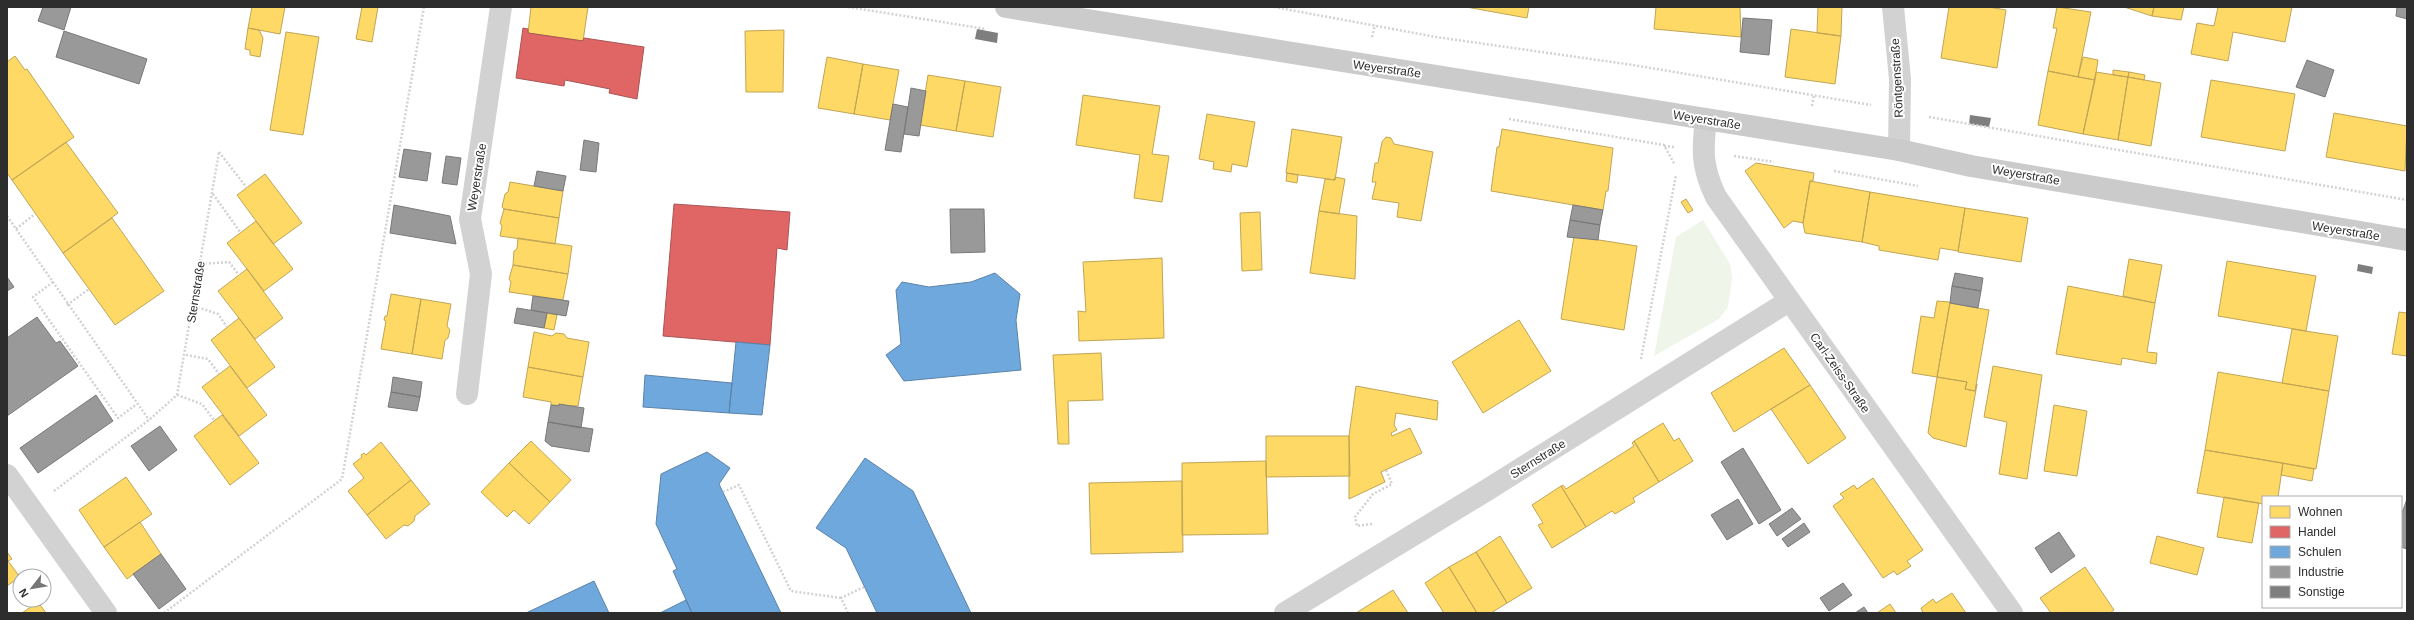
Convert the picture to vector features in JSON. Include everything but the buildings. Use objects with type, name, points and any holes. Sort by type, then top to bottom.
[{"type":"main road","name":"Weyerstraße","points":[[1006,7],[1899,150],[1970,166],[2407,240]]},
{"type":"street","name":"Weyerstraße","points":[[467,394],[481,274],[470,219],[501,7]]},
{"type":"street","name":"Röntgenstraße","points":[[1893,7],[1900,79],[1899,150]]},
{"type":"street","name":"Carl-Zeiss-Straße","points":[[1706,120],[1702,151],[1708,181],[1716,197],[2012,613]]},
{"type":"street","name":"Sternstraße","points":[[1285,613],[1487,490],[1789,301]]},
{"type":"street","points":[[7,475],[106,613]]},
{"type":"path","points":[[164,613],[342,479],[424,7]]},
{"type":"path","points":[[1274,7],[1436,37],[1633,65],[1900,110],[1944,121],[2407,200]]},
{"type":"path","name":"Sternstraße","points":[[178,395],[186,355],[219,152],[247,188]]},
{"type":"path","points":[[1640,364],[1677,170]]},
{"type":"path","points":[[213,193],[240,232]]},
{"type":"path","points":[[16,228],[35,214]]},
{"type":"path","points":[[7,216],[149,420]]},
{"type":"path","points":[[201,264],[229,262],[239,275]]},
{"type":"path","points":[[53,282],[32,297],[118,418],[137,404]]},
{"type":"path","points":[[68,305],[89,289]]},
{"type":"path","points":[[194,306],[218,314],[227,327]]},
{"type":"path","points":[[186,355],[208,359],[219,374]]},
{"type":"path","points":[[31,508],[149,420],[178,395],[202,404],[214,420]]},
{"type":"path","points":[[1379,520],[1373,524],[1356,526],[1355,517],[1372,494],[1392,484],[1386,470]]},
{"type":"path","points":[[723,492],[739,485],[791,591],[840,598],[864,587]]},
{"type":"path","points":[[840,598],[848,613]]},
{"type":"shaded area","points":[[1703,220],[1730,264],[1732,278],[1728,307],[1719,319],[1654,356],[1676,237]]}]
